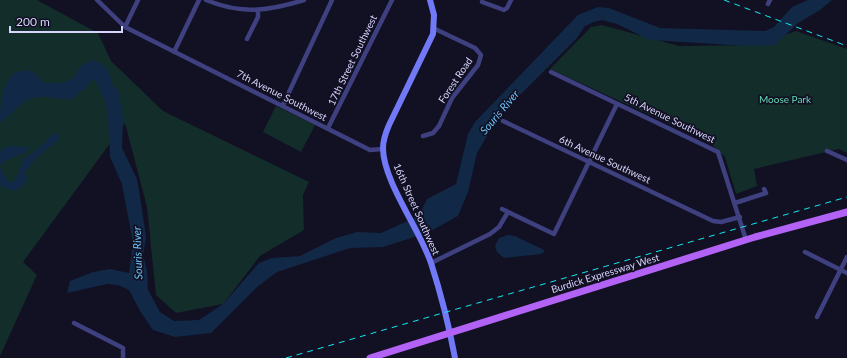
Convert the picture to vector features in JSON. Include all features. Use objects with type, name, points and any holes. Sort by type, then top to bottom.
[{"type":"main road","points":[[430,0],[434,15],[434,28]]},
{"type":"main road","name":"16th Street Southwest","points":[[434,28],[430,41],[389,124],[384,139],[383,149],[393,184],[421,239],[431,263],[450,332],[455,358]]},
{"type":"main road","name":"Burdick Expressway West","points":[[370,358],[746,240],[847,212]]},
{"type":"street","name":"7th Avenue Southwest","points":[[97,0],[125,27],[370,150],[383,149]]},
{"type":"street","points":[[125,27],[138,0]]},
{"type":"street","points":[[174,52],[199,0]]},
{"type":"street","points":[[206,0],[229,8],[258,11],[304,0]]},
{"type":"street","points":[[283,105],[332,0]]},
{"type":"street","name":"17th Street Southwest","points":[[328,128],[392,0]]},
{"type":"street","points":[[482,2],[504,10],[507,8],[511,0]]},
{"type":"street","points":[[247,39],[258,17],[258,11]]},
{"type":"street","name":"Forest Road","points":[[423,136],[433,133],[439,126],[452,98],[478,65],[481,55],[475,48],[434,28]]},
{"type":"street","name":"5th Avenue Southwest","points":[[551,72],[718,152],[740,217],[746,240]]},
{"type":"street","points":[[502,209],[554,234],[616,104]]},
{"type":"street","name":"6th Avenue Southwest","points":[[503,121],[717,222],[740,217]]},
{"type":"street","points":[[827,151],[847,160]]},
{"type":"street","points":[[735,203],[766,193],[764,189]]},
{"type":"street","points":[[431,263],[495,230],[499,227],[508,212]]},
{"type":"street","points":[[805,252],[847,273]]},
{"type":"street","points":[[817,317],[847,257]]},
{"type":"street","points":[[74,323],[123,348],[123,358]]},
{"type":"green space","points":[[0,0],[37,0],[98,33],[111,61],[163,111],[309,182],[303,195],[304,230],[260,256],[223,304],[176,313],[156,295],[147,207],[125,123],[23,262],[37,275],[0,356]]},
{"type":"green space","name":"Moose Park","points":[[602,25],[679,46],[758,45],[796,31],[847,49],[847,153],[839,149],[754,169],[757,186],[736,194],[725,157],[709,142],[550,69],[591,27]]},
{"type":"green space","points":[[276,106],[315,125],[301,152],[263,132]]},
{"type":"water","points":[[808,0],[832,0],[820,10],[798,23],[775,45],[748,46],[650,40],[617,24],[602,20],[585,26],[577,38],[498,117],[477,153],[468,192],[458,216],[427,233],[383,247],[350,248],[277,272],[257,287],[211,333],[175,337],[153,330],[140,311],[129,290],[118,285],[107,284],[67,293],[70,281],[93,272],[110,269],[129,273],[133,243],[122,184],[110,157],[106,104],[99,87],[92,77],[85,82],[75,98],[32,98],[19,106],[0,122],[1,105],[5,86],[15,73],[23,71],[33,72],[47,84],[70,80],[76,75],[83,65],[94,60],[108,69],[114,88],[118,88],[123,118],[122,148],[137,179],[146,237],[143,256],[147,270],[148,290],[160,312],[174,321],[199,320],[223,304],[259,263],[272,258],[300,256],[336,238],[357,232],[381,233],[419,216],[427,199],[456,184],[468,134],[475,122],[578,15],[598,7],[609,8],[660,28],[765,31],[774,27],[792,7]]},
{"type":"water","points":[[55,132],[59,136],[58,141],[35,159],[25,173],[27,177],[23,186],[15,191],[0,185],[0,167],[8,181],[12,182],[17,178],[23,159],[39,148]]},
{"type":"water","points":[[16,146],[23,148],[30,146],[25,152],[3,162],[0,166],[0,152],[5,147]]},
{"type":"water","points":[[508,235],[515,236],[544,250],[544,252],[541,254],[504,258],[497,252],[495,246],[499,238]]},
{"type":"waterway","name":"Souris River","points":[[75,91],[83,86],[91,75]]},
{"type":"railway","points":[[724,0],[847,46]]},
{"type":"railway","points":[[286,358],[847,197]]}]
